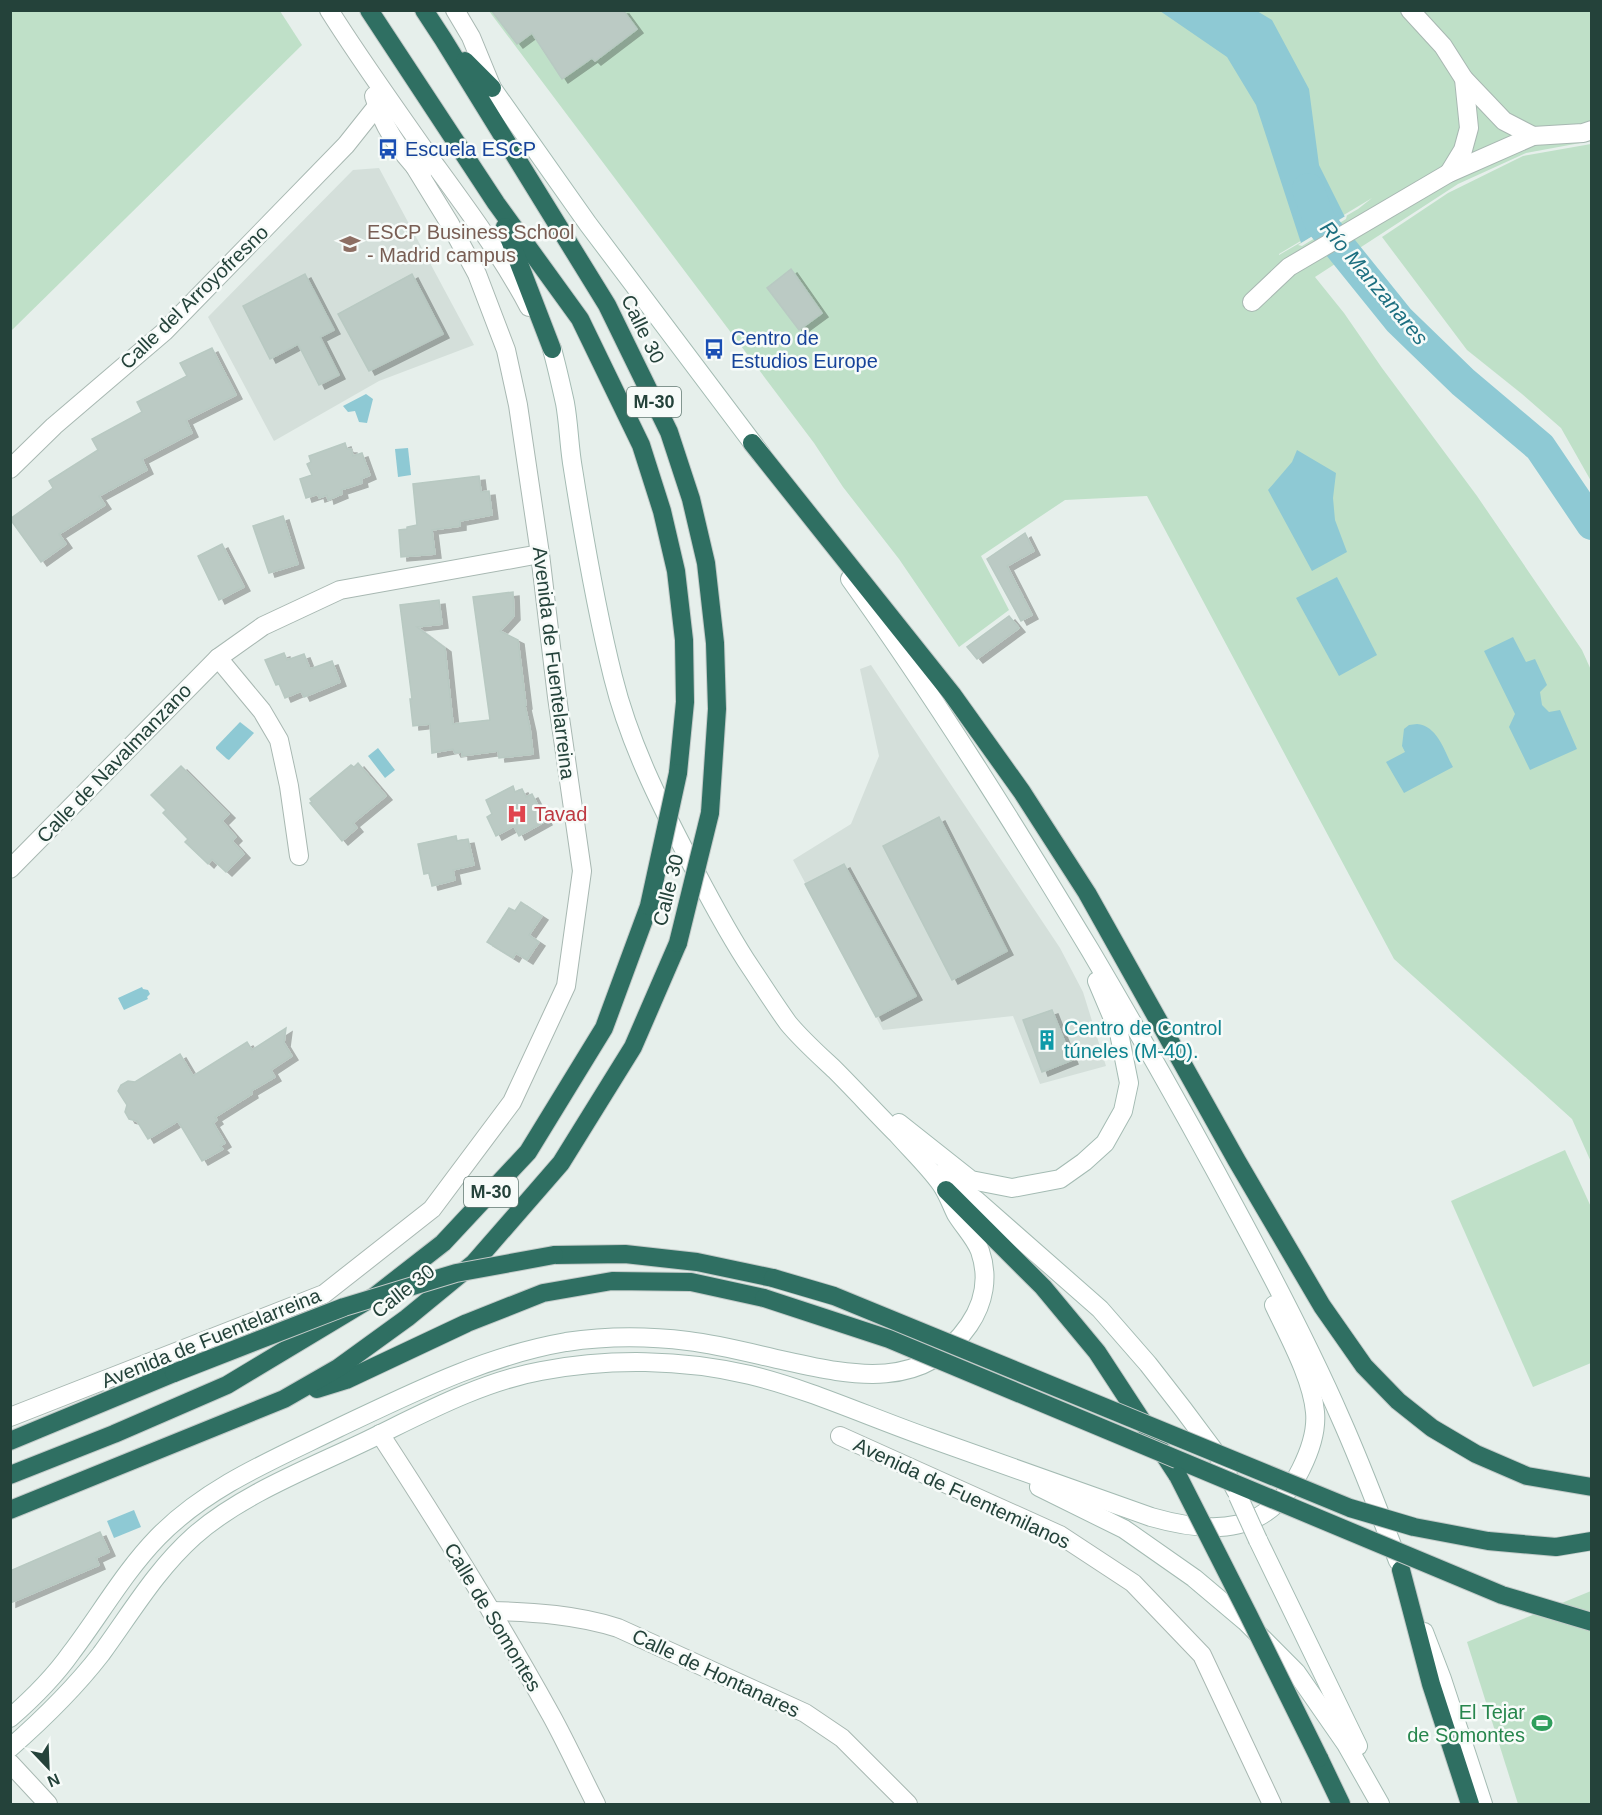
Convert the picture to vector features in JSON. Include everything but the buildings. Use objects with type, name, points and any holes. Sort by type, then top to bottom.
[{"type":"highway","name":"Calle 30","points":[[10,1475],[114,1434],[227,1385],[375,1296],[444,1243],[528,1152],[604,1028],[649,906],[678,773],[685,702],[684,640],[676,572],[662,511],[640,445],[580,319],[496,203],[369,10]]},
{"type":"highway","name":"Calle 30","points":[[10,1509],[284,1399],[347,1362],[407,1318],[474,1263],[561,1163],[633,1047],[678,943],[710,813],[717,709],[714,631],[706,563],[692,499],[669,432],[607,305],[424,10]]},
{"type":"highway","points":[[443,39],[492,88]]},
{"type":"highway","points":[[496,203],[552,349]]},
{"type":"highway","points":[[752,443],[952,694],[1022,792],[1087,893],[1237,1161],[1322,1306],[1364,1366],[1398,1401],[1432,1428],[1476,1454],[1527,1476],[1592,1487]]},
{"type":"highway","points":[[946,1190],[1043,1287],[1097,1352],[1178,1476],[1341,1804]]},
{"type":"highway","points":[[10,1441],[174,1373],[344,1307],[456,1273],[554,1255],[625,1254],[697,1262],[772,1278],[834,1296],[1350,1508],[1414,1527],[1488,1542],[1556,1547],[1592,1541]]},
{"type":"highway","points":[[284,1399],[346,1380],[467,1323],[543,1293],[612,1281],[691,1282],[764,1298],[889,1339],[1502,1595],[1592,1622]]},
{"type":"highway","points":[[1401,1570],[1431,1684],[1470,1804]]},
{"type":"street","points":[[10,1718],[39,1691],[70,1655],[155,1540],[193,1507],[248,1472],[447,1377],[544,1346],[601,1338],[631,1337],[690,1341],[823,1369],[876,1375],[902,1371],[924,1364],[943,1353],[959,1339],[975,1317],[985,1280],[984,1266],[978,1246],[956,1213],[946,1190],[924,1163],[790,1026],[711,903],[658,801],[614,682],[597,608],[572,464],[566,407],[552,349],[496,250],[366,69],[328,10]]},
{"type":"street","points":[[455,10],[471,37],[492,88],[588,224],[752,443],[882,624],[999,802],[1186,1115],[1308,1346],[1341,1418],[1442,1679],[1483,1804]]},
{"type":"street","points":[[1410,10],[1443,46],[1464,79],[1504,121],[1533,136]]},
{"type":"street","name":"Avenida de Fuentelarreina","points":[[366,69],[377,106],[396,145],[496,250]]},
{"type":"street","points":[[1449,173],[1463,150],[1469,128],[1464,79]]},
{"type":"street","name":"Calle del Arroyofresno","points":[[10,469],[54,426],[164,332],[346,144],[377,106]]},
{"type":"street","name":"Calle del Arroyofresno","points":[[346,144],[386,127]]},
{"type":"street","points":[[1252,302],[1289,267],[1449,173],[1533,136],[1583,133],[1592,130]]},
{"type":"street","name":"Avenida de Fuentelarreina","points":[[10,1417],[324,1294],[432,1209],[512,1102],[566,986],[582,871],[518,405],[506,350],[477,274],[415,167]]},
{"type":"street","name":"Calle de Navalmanzano","points":[[10,869],[218,657],[263,626],[340,590],[540,554]]},
{"type":"street","points":[[218,657],[262,711],[279,740],[289,786],[299,856]]},
{"type":"street","points":[[860,1096],[971,1180],[1012,1188],[1060,1179],[1084,1162],[1105,1143],[1123,1112],[1129,1083],[1119,1033],[1072,922]]},
{"type":"street","points":[[10,1748],[41,1721],[83,1677],[172,1557],[233,1507],[452,1400],[512,1378],[539,1371],[604,1363],[634,1362],[718,1369],[749,1375],[807,1392],[1151,1517],[1198,1528],[1219,1528],[1257,1517],[1274,1506],[1287,1492],[1308,1455],[1315,1432],[1315,1410],[1300,1363],[1186,1115]]},
{"type":"street","points":[[924,1163],[976,1200],[1100,1309],[1148,1364],[1218,1456],[1355,1739],[1382,1804]]},
{"type":"street","name":"Calle de Somontes","points":[[380,1434],[491,1611],[552,1716],[596,1804]]},
{"type":"street","name":"Avenida de Fuentemilanos","points":[[840,1436],[1060,1535],[1133,1583],[1202,1655],[1272,1804]]},
{"type":"street","points":[[927,1437],[1049,1491],[1124,1528],[1194,1578],[1245,1621],[1296,1672],[1346,1744],[1382,1804]]},
{"type":"street","name":"Calle de Hontanares","points":[[491,1611],[529,1612],[597,1621],[618,1628],[763,1693],[805,1713],[842,1738],[908,1804]]},
{"type":"street","points":[[10,1764],[48,1804]]},
{"type":"shaded area","name":"ESCP Business School - Madrid campus","points":[[379,168],[474,345],[379,381],[274,441],[208,317],[353,170]]},
{"type":"shaded area","points":[[871,665],[1060,948],[1083,992],[1106,1066],[1040,1084],[1013,1016],[883,1030],[793,860],[851,824],[879,756],[860,669]]},
{"type":"green space","points":[[10,11],[280,11],[302,45],[11,331]]},
{"type":"green space","points":[[489,11],[1591,11],[1591,141],[1526,153],[1458,184],[1315,277],[1344,313],[1477,496],[1582,650],[1591,670],[1591,1162],[1572,1119],[1394,959],[1147,496],[1065,500],[981,556],[1009,610],[959,647],[899,559],[843,487],[814,443]],"holes":[[[1372,198],[1358,209],[1279,255]]]},
{"type":"green space","points":[[1592,144],[1591,481],[1561,428],[1467,350],[1382,237],[1448,193],[1523,156]]},
{"type":"green space","points":[[1565,1150],[1591,1207],[1591,1363],[1533,1387],[1451,1201]]},
{"type":"green space","name":"El Tejar de Somontes","points":[[1591,1591],[1591,1804],[1518,1804],[1467,1642]]},
{"type":"water","points":[[1160,11],[1257,11],[1272,20],[1309,89],[1319,165],[1345,217],[1301,243],[1256,105],[1227,57]]},
{"type":"water","points":[[366,394],[373,399],[367,423],[359,422],[355,411],[348,412],[343,406]]},
{"type":"water","points":[[408,448],[411,475],[398,477],[395,449]]},
{"type":"water","points":[[1297,450],[1336,473],[1333,498],[1335,520],[1347,552],[1312,571],[1268,490],[1292,462]]},
{"type":"water","points":[[1337,577],[1377,655],[1339,676],[1296,598]]},
{"type":"water","points":[[1513,637],[1526,662],[1535,659],[1547,685],[1540,692],[1542,705],[1549,712],[1560,710],[1577,749],[1530,770],[1509,727],[1515,714],[1484,651]]},
{"type":"water","points":[[240,722],[254,733],[229,760],[216,747]]},
{"type":"water","points":[[1417,724],[1430,729],[1435,734],[1453,767],[1404,793],[1386,762],[1405,752],[1402,746],[1404,729],[1409,725]]},
{"type":"water","points":[[378,748],[395,770],[385,778],[368,756]]},
{"type":"water","points":[[142,987],[150,994],[148,999],[124,1010],[118,998]]},
{"type":"water","points":[[134,1510],[141,1527],[114,1538],[107,1521]]},
{"type":"pier","points":[[1347,215],[1346,219],[1302,246],[1298,245]]},
{"type":"waterway","name":"Río Manzanares","points":[[1308,189],[1320,222],[1399,320],[1463,382],[1540,447],[1592,524]]},
{"type":"place","name":"Escuela ESCP","points":[[388,149]]},
{"type":"place","name":"ESCP Business School - Madrid campus","points":[[350,244]]},
{"type":"place","name":"Centro de Estudios Europe","points":[[714,349]]},
{"type":"place","name":"Tavad","points":[[517,814]]},
{"type":"place","name":"Centro de Control túneles (M-40).","points":[[1047,1040]]},
{"type":"place","name":"El Tejar de Somontes","points":[[1542,1723]]}]
